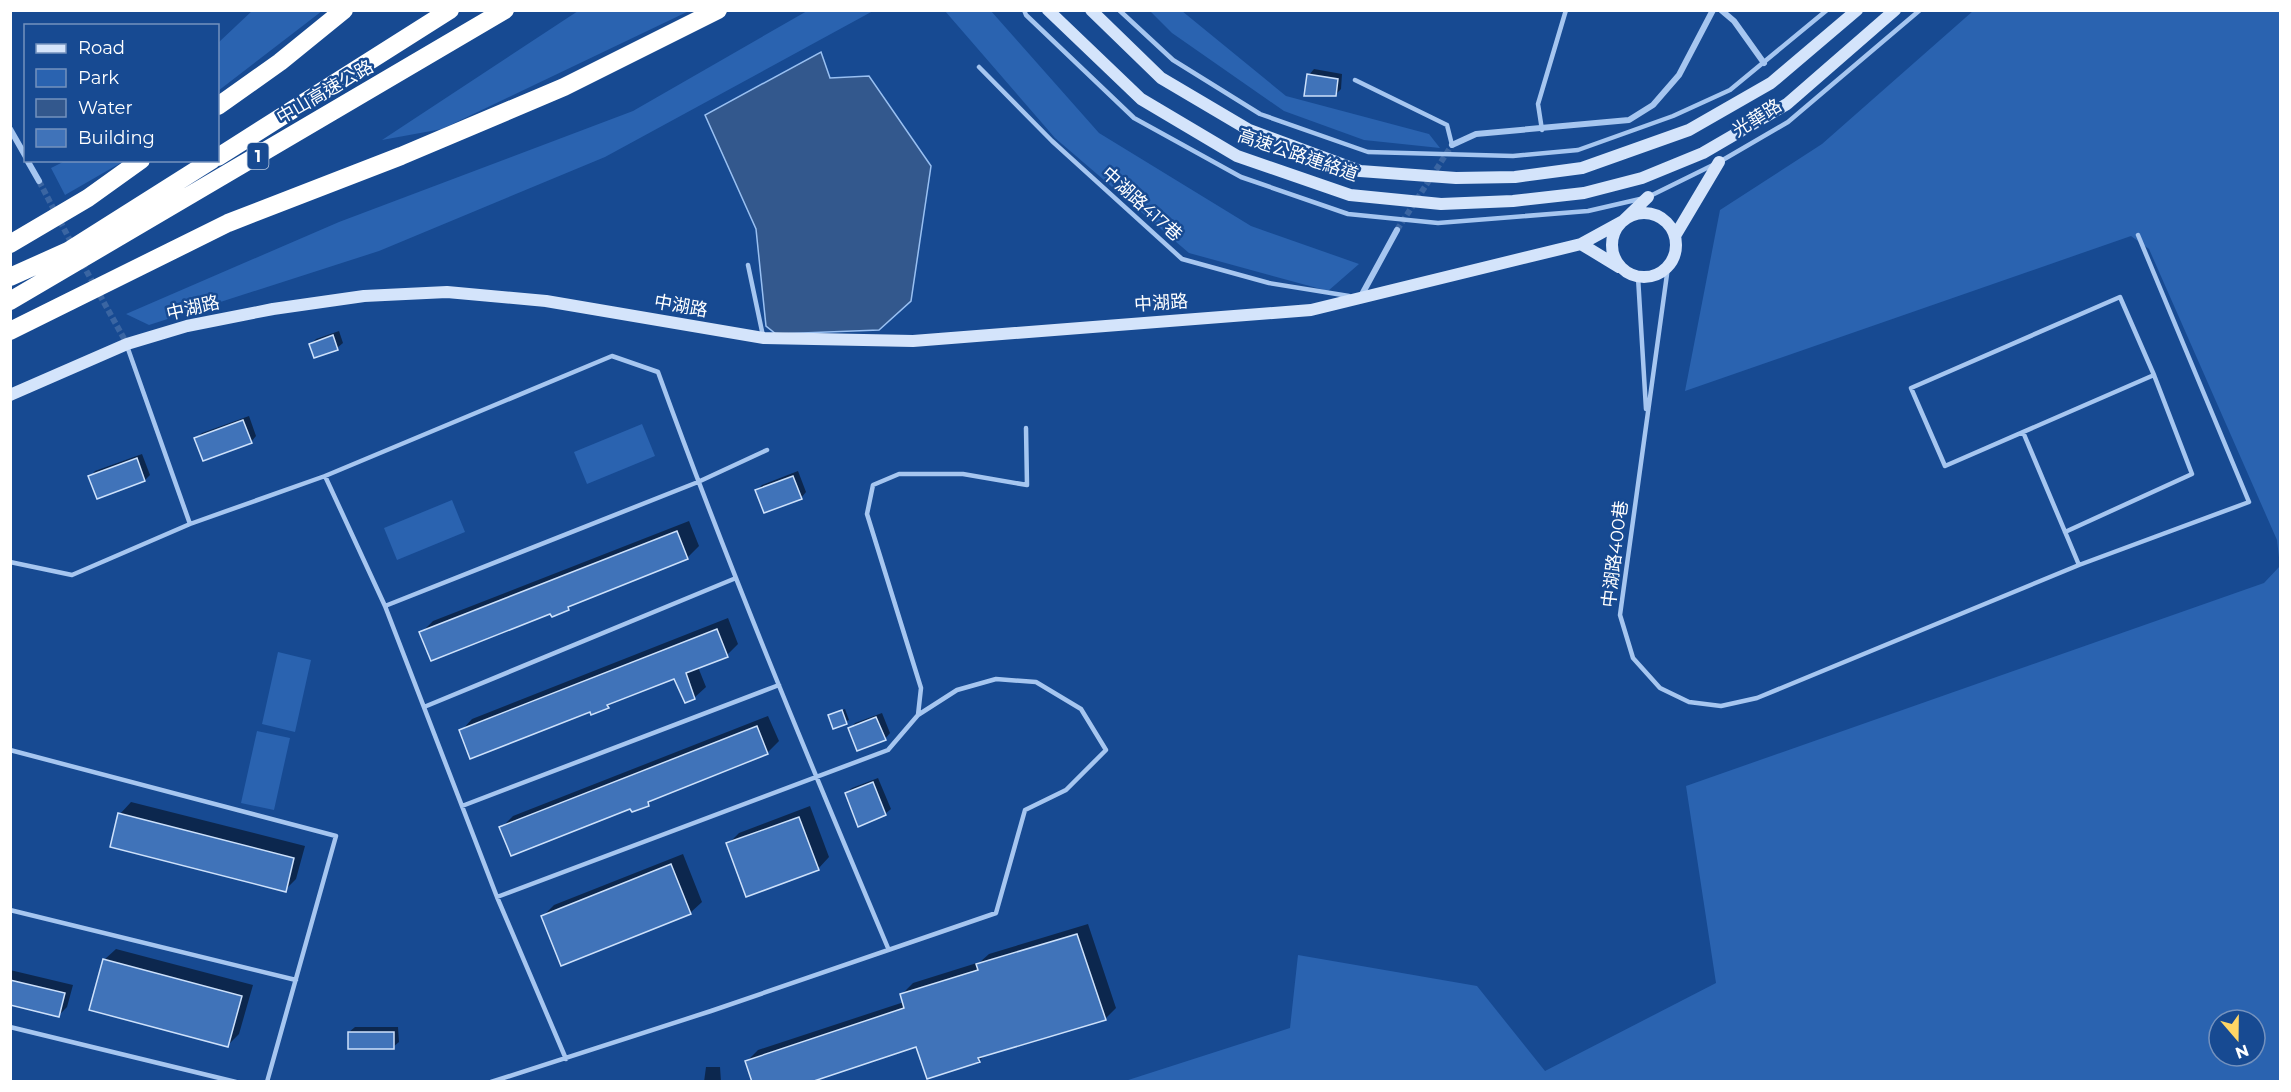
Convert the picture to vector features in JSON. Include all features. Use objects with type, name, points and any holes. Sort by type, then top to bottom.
[{"type":"highway","points":[[219,105],[280,62],[344,10]]},
{"type":"highway","name":"中山高速公路","points":[[219,156],[450,10]]},
{"type":"highway","name":"中山高速公路","points":[[10,301],[505,10]]},
{"type":"highway","points":[[10,331],[228,223],[401,156],[564,87],[718,10]]},
{"type":"highway","points":[[10,244],[88,198],[138,162]]},
{"type":"highway","points":[[10,277],[68,251],[209,162]]},
{"type":"street","name":"高速公路連絡道","points":[[1048,10],[1141,99],[1237,156],[1350,195],[1441,204],[1513,201],[1584,193]]},
{"type":"street","name":"高速公路連絡道","points":[[1091,10],[1161,78],[1249,130],[1360,171],[1456,178],[1515,177],[1582,168]]},
{"type":"street","points":[[1452,145],[1476,134],[1542,130],[1629,120],[1653,105],[1679,75],[1713,10]]},
{"type":"street","points":[[1720,10],[1734,21],[1764,63]]},
{"type":"street","name":"光華路","points":[[1582,168],[1689,130],[1771,83],[1857,10]]},
{"type":"street","name":"光華路","points":[[1584,193],[1642,178],[1713,148],[1787,104],[1894,10]]},
{"type":"street","points":[[10,129],[24,155]]},
{"type":"street","points":[[28,162],[39,182]]},
{"type":"street","points":[[1675,236],[1719,162]]},
{"type":"street","points":[[1623,269],[1613,250],[1616,229],[1648,197]]},
{"type":"street","points":[[1581,244],[1638,277],[1659,274],[1668,267],[1677,247],[1675,236],[1663,219],[1653,214],[1643,213],[1623,221]]},
{"type":"street","name":"中湖路","points":[[10,395],[126,344],[187,326],[273,309],[364,296],[447,292],[546,301],[764,338],[913,341],[1311,310],[1581,244],[1623,221]]},
{"type":"street","points":[[1360,298],[1397,230]]},
{"type":"lane","name":"光華路","points":[[1024,10],[1026,15],[1134,118],[1241,177],[1348,214],[1438,223],[1588,211],[1648,197],[1719,162],[1788,122],[1920,10]]},
{"type":"lane","points":[[1119,10],[1173,60],[1260,114],[1368,152],[1513,156],[1578,150],[1673,116],[1730,90],[1827,10]]},
{"type":"lane","points":[[1542,130],[1538,104],[1566,10]]},
{"type":"lane","name":"中湖路417巷","points":[[979,66],[1052,141],[1182,259],[1269,283],[1360,298]]},
{"type":"lane","points":[[1354,80],[1447,124],[1452,145]]},
{"type":"lane","name":"中湖路400巷","points":[[1668,267],[1620,615],[1633,658],[1660,688],[1689,702],[1721,706],[1757,698],[2079,565],[2249,502],[2138,235]]},
{"type":"lane","points":[[748,265],[764,338]]},
{"type":"lane","name":"中湖路400巷","points":[[1638,277],[1647,421]]},
{"type":"lane","points":[[2065,532],[2192,474],[2154,375],[2120,297],[1911,388],[1945,466],[2154,375]]},
{"type":"lane","points":[[126,344],[190,524]]},
{"type":"lane","points":[[10,562],[72,575],[190,524],[325,476],[612,356],[658,372],[698,483],[815,775],[888,948]]},
{"type":"lane","points":[[918,715],[921,688],[867,514],[873,485],[899,474],[963,474],[1027,485],[1026,428]]},
{"type":"lane","points":[[2023,432],[2079,565]]},
{"type":"lane","points":[[385,606],[698,483],[767,450]]},
{"type":"lane","points":[[325,476],[385,606],[497,897],[566,1059]]},
{"type":"lane","points":[[424,707],[736,578]]},
{"type":"lane","points":[[491,1082],[566,1059],[996,913],[1025,810],[1066,790],[1106,750],[1081,709],[1036,682],[996,679],[957,690],[918,715],[888,750],[815,775],[497,897]]},
{"type":"lane","points":[[462,806],[779,684]]},
{"type":"lane","points":[[10,750],[336,836],[267,1082]]},
{"type":"lane","points":[[10,910],[296,980]]},
{"type":"lane","points":[[10,1027],[236,1082]]},
{"type":"green space","points":[[253,10],[322,11],[219,90],[219,42]]},
{"type":"green space","points":[[578,11],[689,11],[442,129],[382,140]]},
{"type":"green space","points":[[807,11],[873,11],[605,157],[379,251],[149,325],[126,314],[339,222],[633,111]]},
{"type":"green space","points":[[945,11],[991,11],[1099,133],[1251,226],[1359,264],[1328,291],[1189,253],[1055,138]]},
{"type":"green space","points":[[1150,11],[1182,11],[1286,96],[1429,134],[1440,148],[1364,140],[1284,111],[1172,33]]},
{"type":"green space","points":[[1973,11],[2280,11],[2280,566],[2277,540],[2149,249],[2131,236],[1685,391],[1720,210],[1822,144]]},
{"type":"green space","points":[[63,162],[122,162],[65,195],[51,168]]},
{"type":"green space","points":[[642,424],[655,456],[587,484],[574,452]]},
{"type":"green space","points":[[452,500],[465,532],[397,560],[384,528]]},
{"type":"green space","points":[[2280,566],[2280,1081],[1122,1082],[1290,1028],[1298,955],[1477,986],[1545,1071],[1716,983],[1686,786],[2264,583]]},
{"type":"green space","points":[[278,652],[311,660],[295,732],[262,724]]},
{"type":"green space","points":[[257,731],[290,738],[274,810],[241,803]]},
{"type":"water","points":[[821,52],[830,78],[869,76],[931,166],[911,301],[879,330],[776,334],[766,326],[756,229],[705,115]]},
{"type":"building","points":[[1307,74],[1338,79],[1336,96],[1304,96]]},
{"type":"building","points":[[333,335],[338,350],[314,358],[309,344]]},
{"type":"building","points":[[243,420],[252,443],[203,461],[194,438]]},
{"type":"building","points":[[137,458],[145,481],[97,499],[88,476]]},
{"type":"building","points":[[793,476],[802,499],[764,513],[755,490]]},
{"type":"building","points":[[677,531],[688,559],[568,607],[569,610],[552,617],[550,614],[431,661],[419,632]]},
{"type":"building","points":[[717,629],[728,657],[686,673],[695,699],[685,703],[674,679],[607,705],[609,708],[591,715],[590,712],[470,759],[459,730]]},
{"type":"building","points":[[842,710],[847,724],[833,729],[828,715]]},
{"type":"building","points":[[876,717],[886,740],[857,751],[848,728]]},
{"type":"building","points":[[757,726],[768,754],[648,802],[649,806],[632,812],[630,809],[511,856],[499,827]]},
{"type":"building","points":[[873,782],[886,815],[858,827],[845,793]]},
{"type":"building","points":[[118,813],[294,858],[286,892],[110,847]]},
{"type":"building","points":[[799,817],[819,870],[746,897],[726,843]]},
{"type":"building","points":[[671,864],[691,914],[561,966],[541,916]]},
{"type":"building","points":[[1077,934],[1106,1020],[978,1058],[980,1062],[927,1079],[916,1047],[811,1082],[752,1082],[745,1061],[904,1008],[900,994],[978,970],[976,964]]},
{"type":"building","points":[[103,959],[242,996],[228,1047],[89,1010]]},
{"type":"building","points":[[10,980],[65,993],[59,1017],[10,1005]]},
{"type":"building","points":[[348,1032],[394,1032],[394,1049],[348,1049]]},
{"type":"tunnel","points":[[1397,230],[1452,145]]},
{"type":"tunnel","points":[[39,181],[73,246]]},
{"type":"tunnel","points":[[82,263],[127,344]]}]
